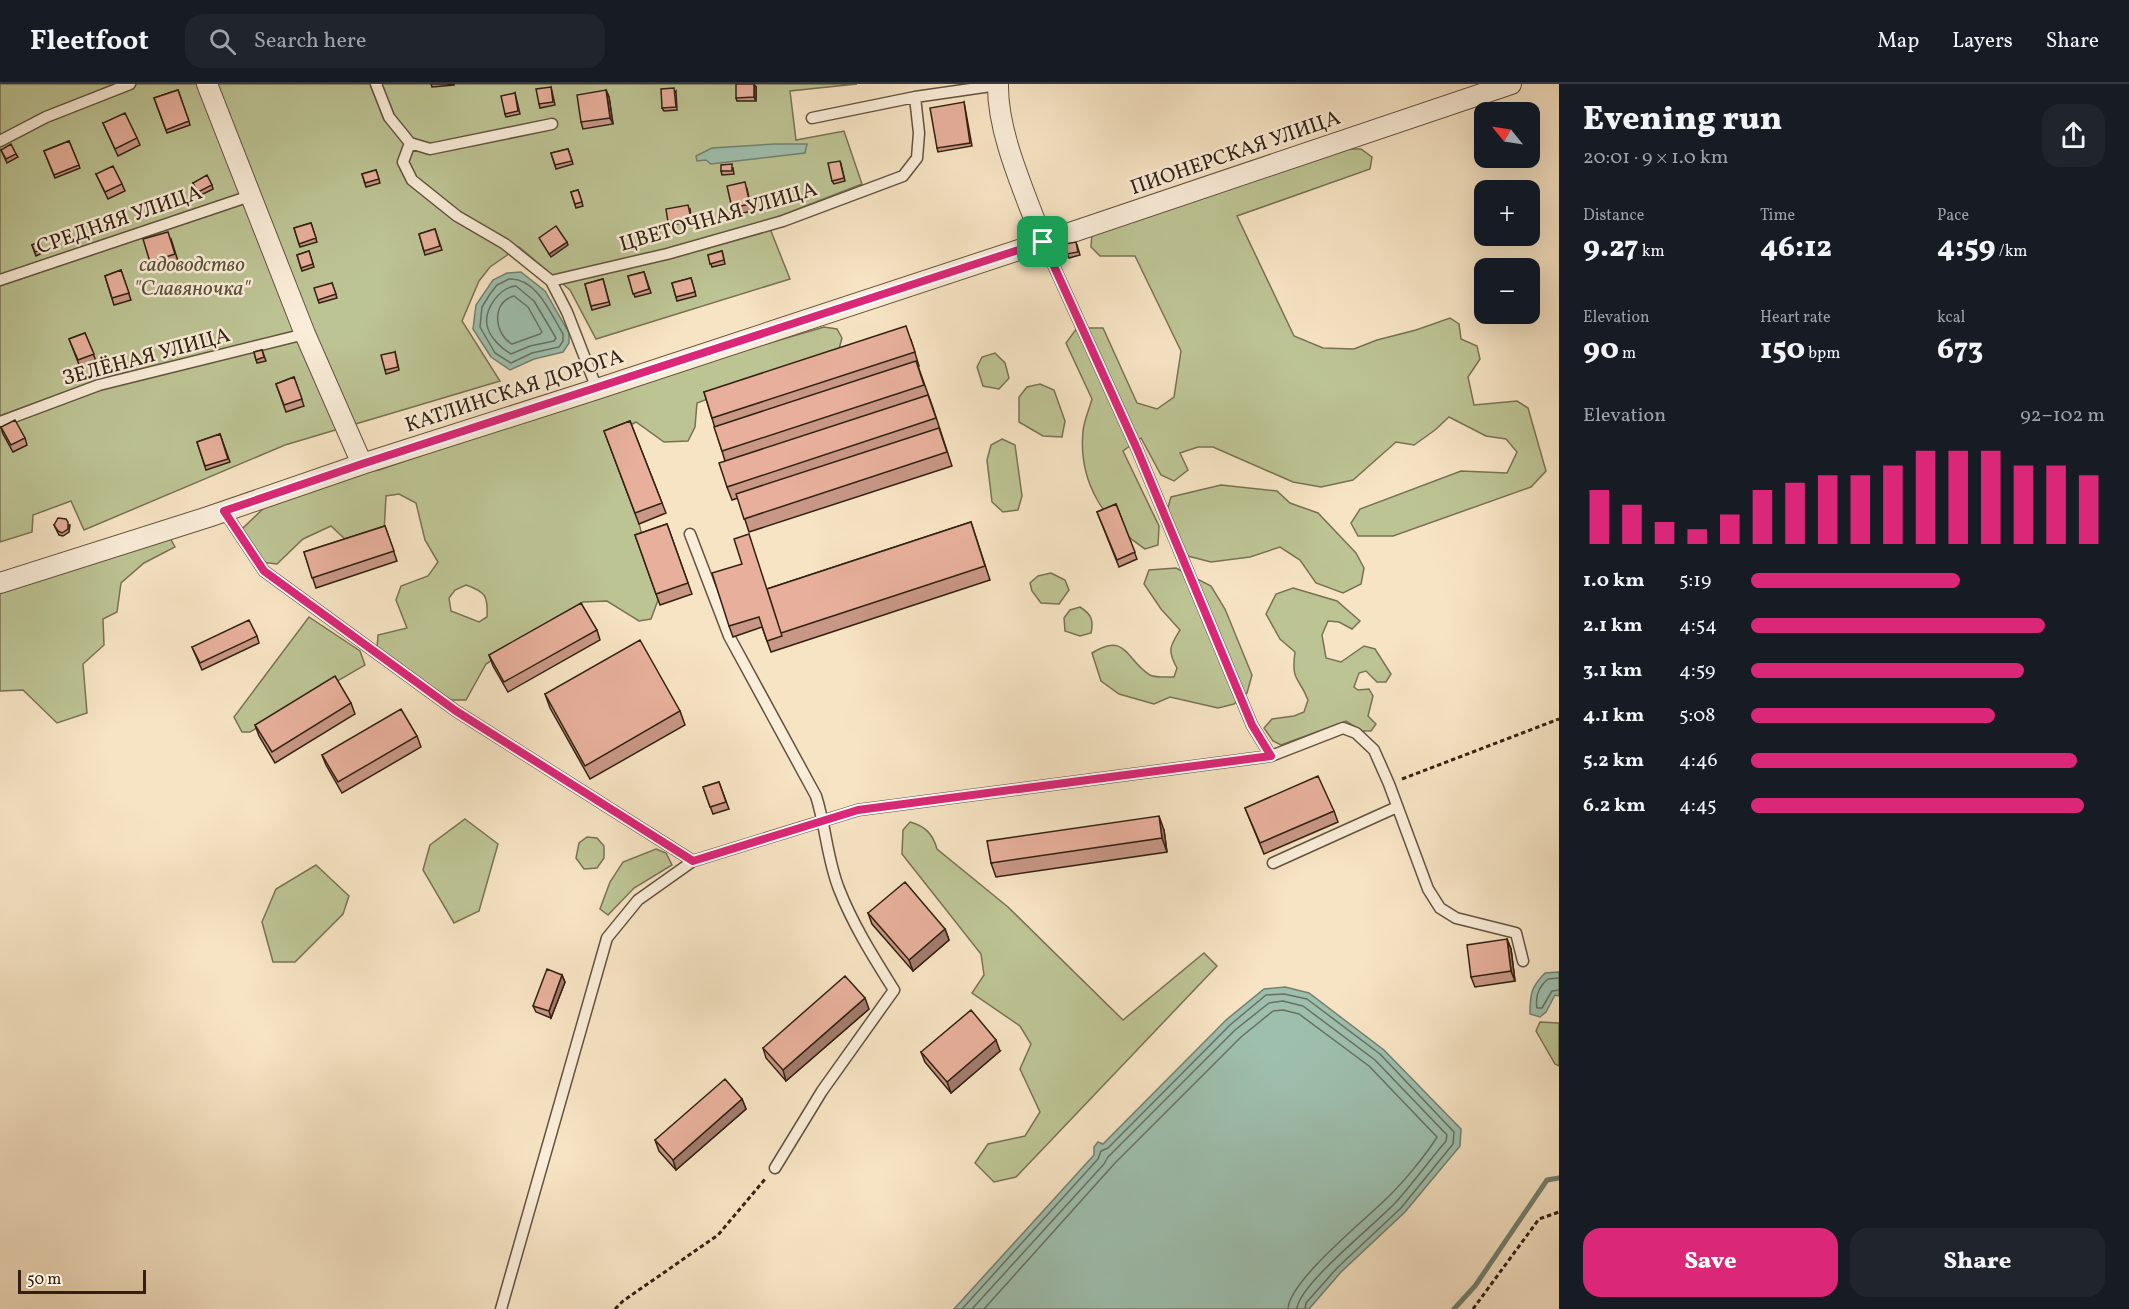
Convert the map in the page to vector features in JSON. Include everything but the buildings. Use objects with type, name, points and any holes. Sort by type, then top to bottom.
[{"type":"street","points":[[207,84],[305,334],[362,464]]},
{"type":"street","points":[[998,84],[998,96],[1009,147],[1043,242]]},
{"type":"street","name":"ПИОНЕРСКАЯ УЛИЦА","points":[[1043,242],[1511,84]]},
{"type":"street","name":"КАТЛИНСКАЯ ДОРОГА","points":[[0,583],[1043,242]]},
{"type":"lane","points":[[0,141],[46,117],[130,84]]},
{"type":"lane","points":[[376,84],[389,117],[410,143],[430,149],[552,124]]},
{"type":"lane","points":[[812,118],[915,97],[998,84]]},
{"type":"lane","name":"ЦВЕТОЧНАЯ УЛИЦА","points":[[551,281],[667,254],[783,221],[903,176],[918,158],[919,133],[915,97]]},
{"type":"lane","points":[[410,143],[403,162],[412,180],[457,216],[505,244],[551,281],[567,312],[597,389]]},
{"type":"lane","name":"СРЕДНЯЯ УЛИЦА","points":[[0,280],[250,196]]},
{"type":"lane","points":[[1043,242],[1137,449],[1252,725],[1271,756]]},
{"type":"lane","name":"ЗЕЛЁНАЯ УЛИЦА","points":[[0,422],[99,385],[305,334]]},
{"type":"lane","points":[[224,511],[264,571],[456,711],[693,861]]},
{"type":"lane","points":[[690,534],[729,636],[816,796],[824,821],[827,852],[839,889],[870,951],[894,990],[822,1091],[775,1167]]},
{"type":"lane","points":[[501,1309],[607,938],[638,900],[693,861],[858,810],[1271,756],[1343,728],[1356,733],[1374,750],[1428,889],[1440,908],[1456,918],[1516,933],[1523,961]]},
{"type":"lane","points":[[1273,863],[1397,807]]},
{"type":"path","points":[[1389,784],[1559,719]]},
{"type":"path","points":[[615,1309],[623,1301],[718,1235],[775,1167]]},
{"type":"path","points":[[1473,1309],[1539,1219],[1559,1212]]},
{"type":"green space","name":"садоводство \"Славяночка\"","points":[[0,84],[857,84],[790,91],[796,140],[844,131],[862,184],[767,221],[790,279],[596,339],[570,290],[519,247],[490,267],[479,281],[462,321],[500,381],[285,445],[84,530],[71,501],[33,515],[32,532],[0,542]]},
{"type":"green space","points":[[1348,149],[1361,149],[1372,157],[1370,169],[1237,216],[1294,336],[1323,348],[1354,349],[1450,318],[1459,324],[1461,339],[1477,346],[1480,359],[1468,377],[1474,405],[1517,401],[1528,408],[1546,471],[1531,487],[1393,536],[1358,536],[1351,523],[1360,509],[1461,471],[1507,473],[1517,452],[1506,439],[1486,436],[1449,417],[1414,445],[1396,442],[1353,480],[1321,487],[1293,482],[1213,447],[1198,447],[1180,453],[1188,470],[1174,481],[1161,475],[1141,438],[1123,451],[1159,526],[1158,545],[1145,549],[1117,526],[1106,513],[1090,484],[1085,467],[1083,431],[1092,399],[1066,343],[1077,328],[1103,328],[1137,403],[1157,409],[1174,397],[1181,351],[1135,256],[1100,256],[1091,247],[1092,233]]},
{"type":"green space","points":[[824,327],[837,329],[842,338],[839,349],[697,403],[695,427],[688,441],[664,442],[636,422],[610,436],[633,499],[658,600],[651,619],[639,621],[607,601],[583,602],[486,664],[466,700],[451,700],[377,649],[378,635],[407,628],[396,600],[401,586],[428,576],[438,562],[425,540],[416,503],[399,494],[386,496],[384,532],[349,543],[331,526],[303,539],[277,564],[261,562],[242,529],[267,505],[347,474],[379,470],[600,393]],"holes":[[[466,585],[482,593],[487,604],[487,617],[479,622],[451,611],[449,598],[455,590]]]},
{"type":"green space","points":[[995,353],[1005,363],[1009,378],[999,389],[983,386],[977,367],[982,357]]},
{"type":"green space","points":[[1040,384],[1054,390],[1065,421],[1062,437],[1043,436],[1019,422],[1019,397],[1027,387]]},
{"type":"green space","points":[[1002,439],[1015,445],[1022,496],[1018,510],[1003,512],[992,502],[987,460],[991,445]]},
{"type":"green space","points":[[1221,485],[1277,491],[1290,503],[1318,513],[1356,553],[1364,568],[1361,584],[1343,593],[1316,583],[1300,560],[1280,547],[1250,557],[1211,562],[1184,555],[1167,511],[1171,497]]},
{"type":"green space","points":[[170,538],[175,547],[144,563],[121,583],[117,612],[103,619],[104,645],[83,664],[87,713],[57,723],[23,690],[0,691],[0,589]]},
{"type":"green space","points":[[1176,568],[1211,586],[1225,609],[1252,675],[1247,693],[1234,704],[1218,708],[1170,697],[1154,704],[1119,694],[1101,681],[1092,653],[1112,645],[1125,650],[1150,675],[1174,677],[1177,668],[1171,648],[1180,630],[1161,609],[1144,584],[1149,570]]},
{"type":"green space","points":[[1051,573],[1065,580],[1069,590],[1059,604],[1041,603],[1032,591],[1030,583],[1038,576]]},
{"type":"green space","points":[[1293,588],[1337,601],[1360,621],[1352,629],[1339,622],[1328,621],[1322,635],[1326,658],[1341,662],[1364,646],[1375,649],[1391,674],[1386,682],[1377,682],[1366,671],[1359,673],[1354,687],[1358,690],[1369,689],[1373,696],[1368,716],[1376,724],[1371,731],[1362,731],[1346,721],[1281,745],[1273,741],[1264,728],[1272,719],[1304,712],[1308,700],[1295,674],[1295,652],[1280,639],[1266,614],[1276,594]]},
{"type":"green space","points":[[1080,607],[1087,612],[1092,624],[1091,633],[1080,636],[1065,631],[1064,618],[1070,610]]},
{"type":"green space","points":[[309,617],[360,651],[365,665],[250,732],[242,732],[234,717]]},
{"type":"green space","points":[[465,819],[498,844],[479,911],[454,923],[423,870],[430,845]]},
{"type":"green space","points":[[910,822],[928,831],[937,849],[1008,907],[1123,1020],[1204,953],[1217,966],[1016,1177],[994,1182],[975,1163],[988,1144],[1025,1136],[1040,1112],[1020,1069],[1031,1044],[1020,1026],[972,993],[984,975],[981,954],[902,854],[903,830]]},
{"type":"green space","points":[[587,837],[597,838],[604,846],[604,858],[597,868],[584,869],[576,858],[579,843]]},
{"type":"green space","points":[[656,849],[666,853],[672,865],[634,888],[608,915],[600,909],[610,882],[623,862]]},
{"type":"green space","points":[[316,865],[349,896],[343,914],[295,962],[273,962],[262,922],[276,889]]},
{"type":"green space","points":[[1540,1022],[1559,1023],[1559,1066],[1555,1064],[1536,1031]]},
{"type":"water","points":[[807,144],[805,153],[711,164],[706,160],[697,161],[696,156],[712,148]]},
{"type":"water","points":[[521,272],[545,291],[569,333],[569,343],[563,352],[534,359],[510,370],[491,357],[473,329],[476,305],[493,280],[507,273]]},
{"type":"water","points":[[1559,972],[1559,996],[1555,995],[1546,1012],[1540,1017],[1530,1014],[1531,996],[1537,982],[1545,973]]},
{"type":"water","points":[[1285,987],[1309,993],[1384,1050],[1461,1129],[1460,1146],[1405,1212],[1341,1272],[1309,1309],[954,1309],[1094,1155],[1094,1147],[1098,1142],[1103,1144],[1226,1020],[1264,989]]},
{"type":"waterway","points":[[1454,1309],[1475,1286],[1547,1180],[1559,1178]]},
{"type":"route","points":[[1043,242],[1137,449],[1252,725],[1271,756],[858,810],[693,861],[456,711],[264,571],[224,511],[362,464],[1043,242]]}]
